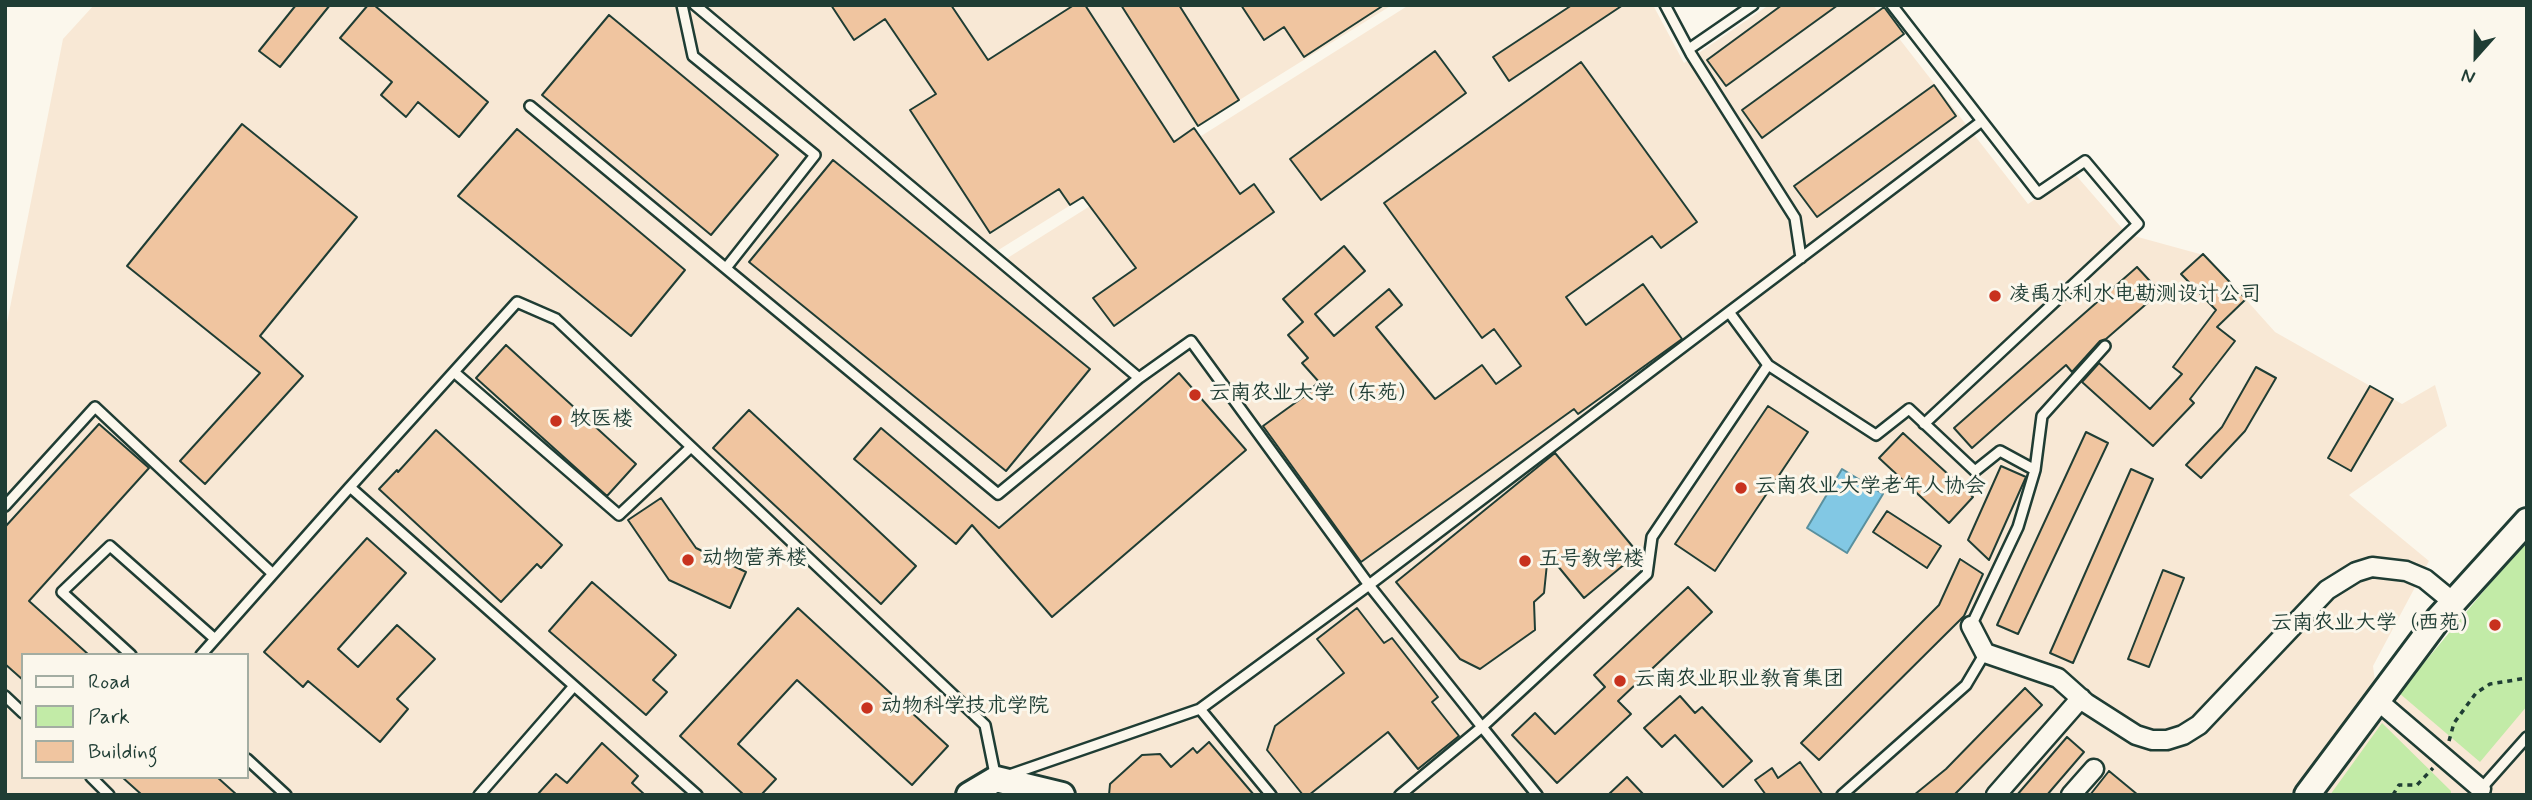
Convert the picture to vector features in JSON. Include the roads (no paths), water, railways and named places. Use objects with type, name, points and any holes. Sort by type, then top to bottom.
[{"type":"main road","points":[[2307,795],[2453,602],[2527,521]]},
{"type":"main road","points":[[969,795],[996,779],[1062,795]]},
{"type":"street","points":[[1971,626],[1986,653],[2058,678],[2081,698],[2136,736],[2167,740],[2183,735],[2199,725],[2327,590],[2356,572],[2372,567],[2406,571],[2424,579],[2453,602]]},
{"type":"street","points":[[2007,791],[2081,698]]},
{"type":"street","points":[[2377,700],[2443,756],[2481,793]]},
{"type":"street","points":[[2071,795],[2094,769]]},
{"type":"lane","points":[[682,5],[693,56],[815,155],[726,268]]},
{"type":"lane","points":[[695,5],[1139,378]]},
{"type":"lane","points":[[1665,5],[1689,49],[1795,218],[1801,258]]},
{"type":"lane","points":[[1689,49],[1753,5]]},
{"type":"lane","points":[[1892,5],[2038,193],[2085,161],[2138,224],[1924,424]]},
{"type":"lane","points":[[530,106],[998,494],[1139,378],[1191,341],[1369,585],[1537,795]]},
{"type":"lane","points":[[203,653],[517,302],[556,319],[985,725],[996,779],[1200,709],[1369,585],[1982,121]]},
{"type":"lane","points":[[1729,312],[1768,365],[1876,435],[1909,409],[1975,471],[2000,451],[2035,470]]},
{"type":"lane","points":[[1971,626],[2018,527],[2035,470],[2042,416],[2105,346]]},
{"type":"lane","points":[[1400,795],[1482,727],[1647,574],[1653,537],[1768,365]]},
{"type":"lane","points":[[454,372],[619,514],[691,447]]},
{"type":"lane","points":[[5,506],[95,407],[273,574]]},
{"type":"lane","points":[[351,487],[697,795]]},
{"type":"lane","points":[[129,653],[62,592],[110,546],[215,639]]},
{"type":"lane","points":[[1842,795],[1966,685],[1986,653]]},
{"type":"lane","points":[[479,795],[574,686]]},
{"type":"lane","points":[[5,696],[21,711]]},
{"type":"lane","points":[[1200,709],[1271,795]]},
{"type":"lane","points":[[2481,793],[2527,737]]},
{"type":"lane","points":[[248,760],[286,795]]},
{"type":"lane","points":[[93,779],[110,795]]},
{"type":"water","points":[[1842,469],[1883,494],[1847,553],[1807,528]]},
{"type":"place","name":"凌禹水利水电勘测设计公司","points":[[1995,296]]},
{"type":"place","name":"云南农业大学（东苑）","points":[[1195,395]]},
{"type":"place","name":"牧医楼","points":[[556,421]]},
{"type":"place","name":"云南农业大学老年人协会","points":[[1741,488]]},
{"type":"place","name":"动物营养楼","points":[[688,560]]},
{"type":"place","name":"五号教学楼","points":[[1525,561]]},
{"type":"place","name":"云南农业大学（西苑）","points":[[2495,625]]},
{"type":"place","name":"云南农业职业教育集团","points":[[1620,681]]},
{"type":"place","name":"动物科学技术学院","points":[[867,708]]}]
